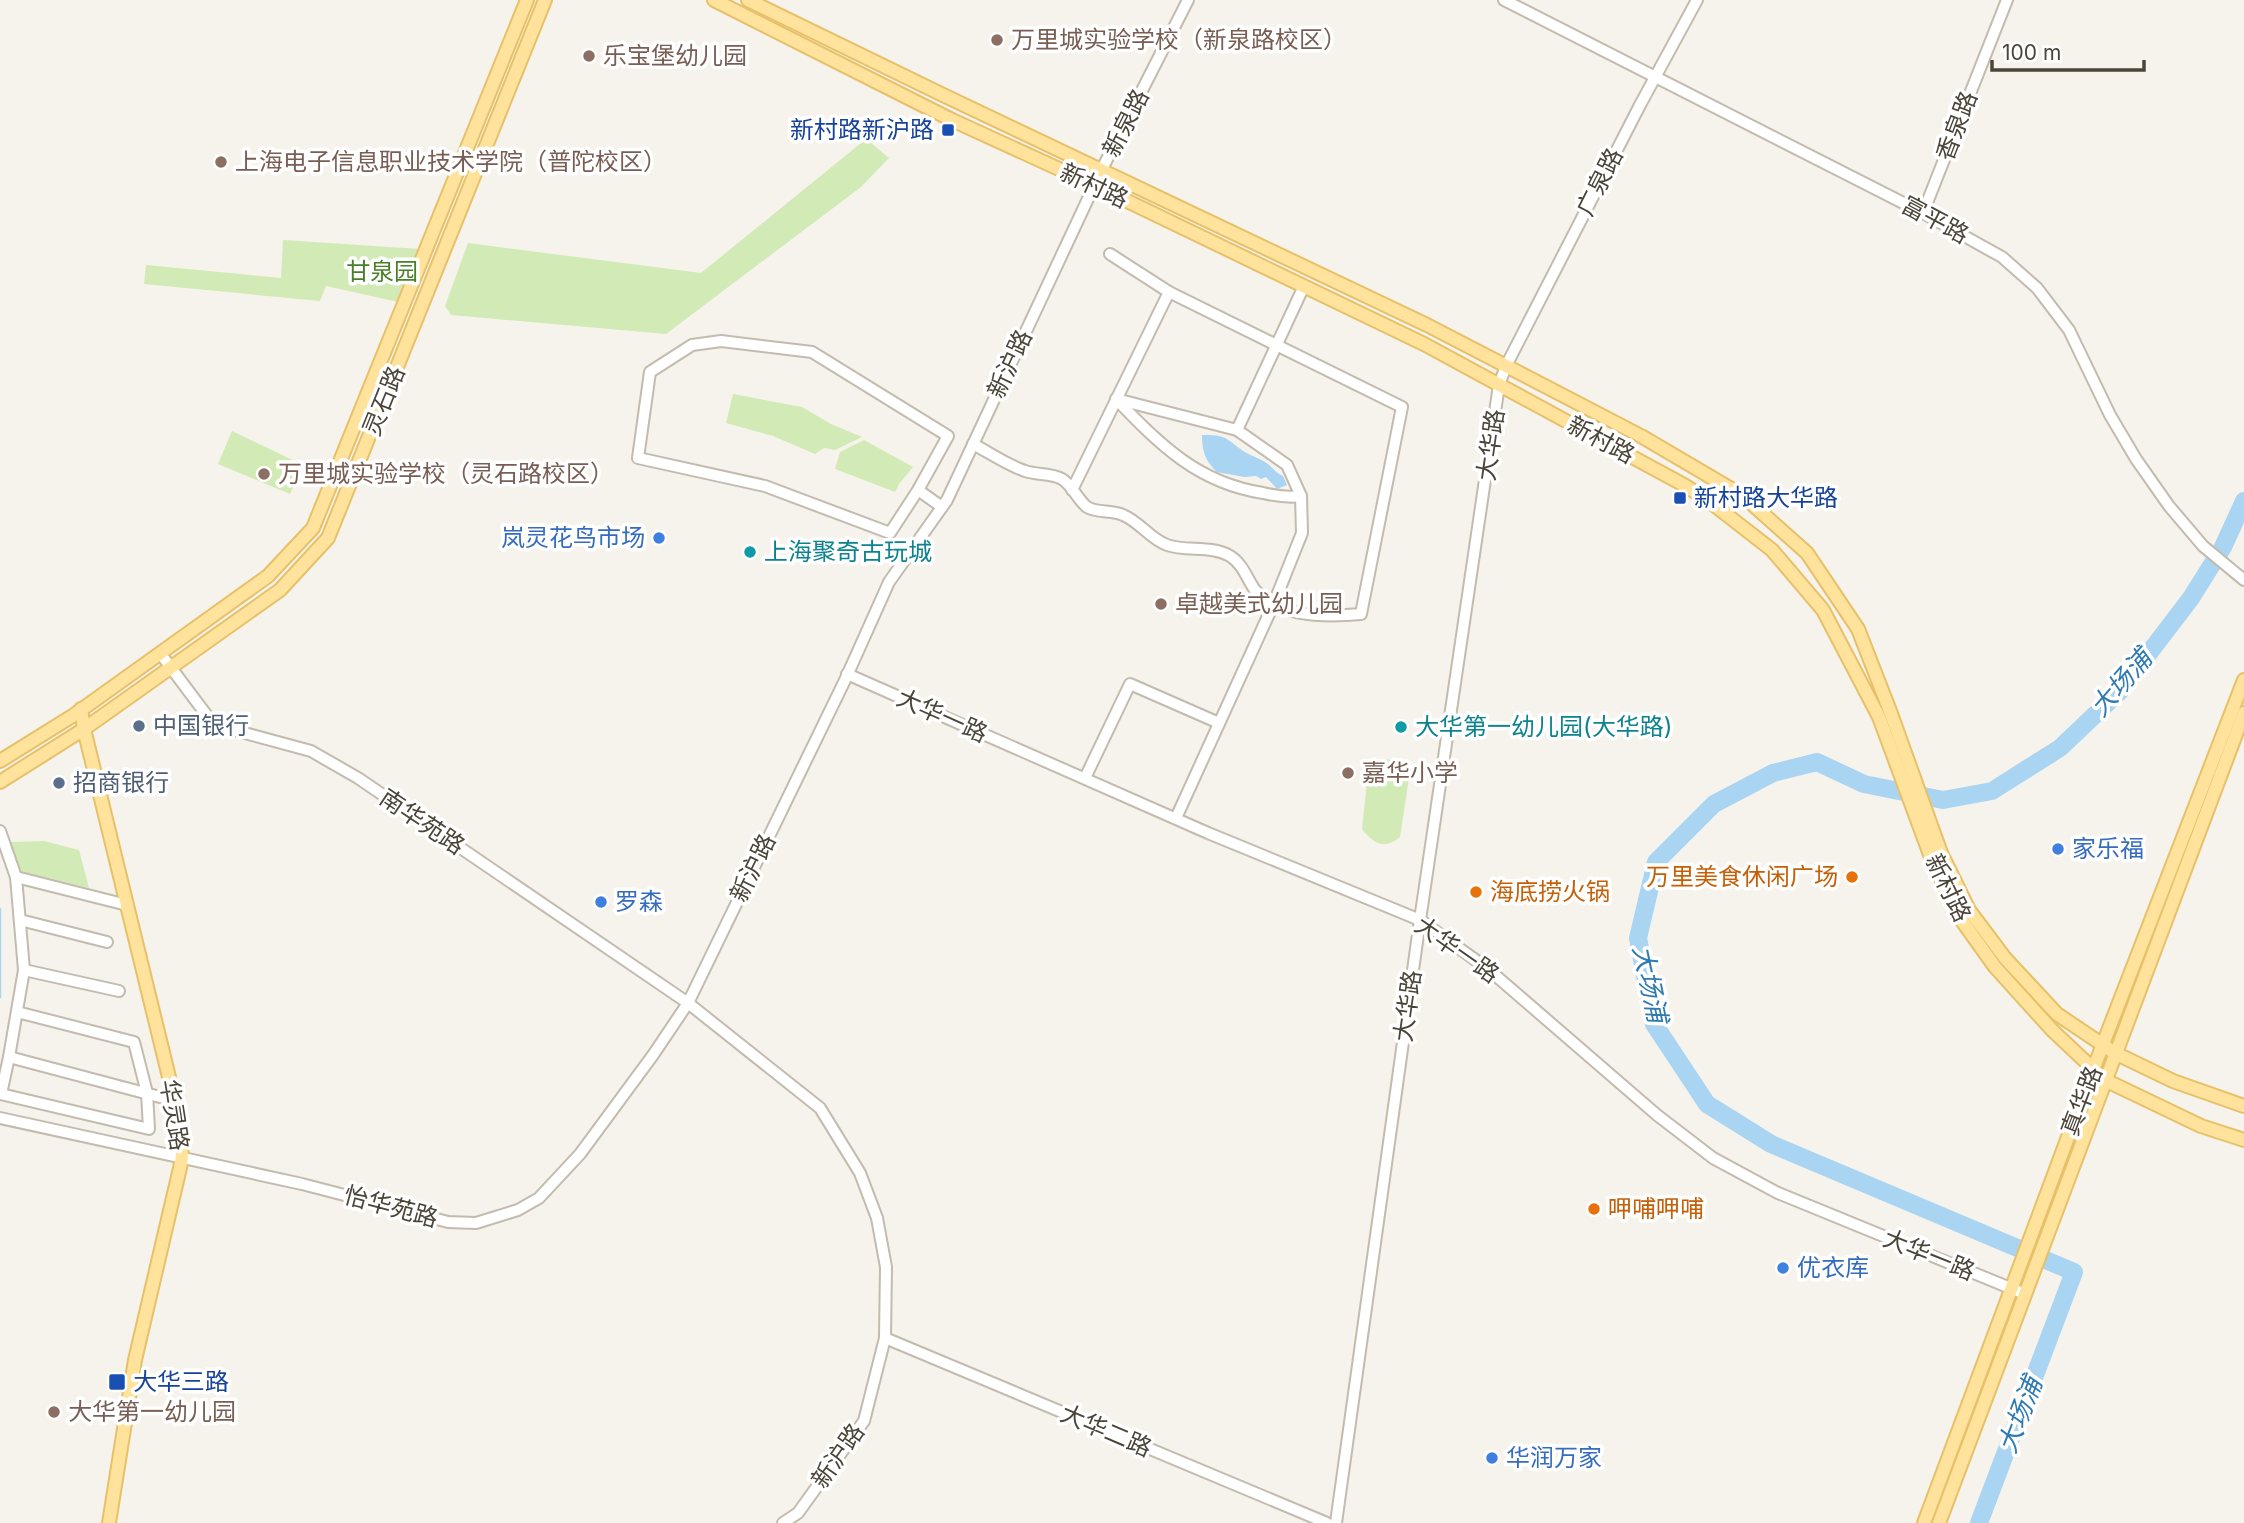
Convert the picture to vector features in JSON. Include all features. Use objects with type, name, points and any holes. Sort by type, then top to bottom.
[{"type":"main road","name":"灵石路","points":[[0,761],[81,709],[268,576],[313,528],[527,0]]},
{"type":"main road","name":"灵石路","points":[[0,782],[84,729],[280,590],[328,538],[545,0]]},
{"type":"main road","name":"新村路","points":[[714,0],[952,120],[1094,185],[1424,344],[1684,485],[1772,550],[1823,610],[1900,756]]},
{"type":"main road","name":"新村路","points":[[748,0],[767,4],[1101,171],[1427,325],[1641,436],[1743,496],[1807,553],[1858,629],[1926,827],[1932,860],[1961,918],[1996,967],[2052,1030],[2105,1080],[2201,1126],[2244,1140]]},
{"type":"main road","name":"真华路","points":[[1939,1523],[2105,1080],[2109,1049],[2244,680]]},
{"type":"main road","name":"华灵路","points":[[81,709],[178,1114],[182,1157],[135,1360],[108,1523]]},
{"type":"main road","name":"真华路","points":[[1924,1523],[2093,1070],[2109,1049],[2244,713]]},
{"type":"main road","name":"新村路","points":[[1926,827],[1969,910],[2005,958],[2057,1014],[2109,1049],[2173,1081],[2244,1106]]},
{"type":"street","name":"新泉路","points":[[1101,171],[1188,0]]},
{"type":"street","name":"富平路","points":[[1504,0],[1923,213],[2002,257],[2037,288],[2069,330],[2098,393],[2136,459],[2169,506],[2203,546],[2244,580]]},
{"type":"street","name":"广泉路","points":[[1506,366],[1697,0]]},
{"type":"street","name":"香泉路","points":[[1923,213],[2007,0]]},
{"type":"street","points":[[762,23],[767,4]]},
{"type":"street","name":"新沪路","points":[[783,1523],[798,1513],[864,1421],[885,1338],[886,1267],[877,1218],[860,1173],[820,1108],[688,1003],[889,582],[942,507],[1101,171]]},
{"type":"street","points":[[973,444],[1025,471],[1062,479],[1089,508],[1120,513],[1136,521],[1151,536],[1167,545],[1202,548],[1230,556],[1246,571],[1255,589],[1266,600],[1293,611],[1329,617],[1361,614],[1402,407],[1169,292],[1110,254]]},
{"type":"street","points":[[1237,430],[1304,286]]},
{"type":"street","points":[[1072,490],[1169,292]]},
{"type":"street","points":[[721,341],[812,352],[948,436],[918,490],[890,533],[765,486],[638,458],[650,372],[692,345],[721,341]]},
{"type":"street","name":"大华路","points":[[1336,1523],[1420,920],[1499,385],[1506,366]]},
{"type":"street","points":[[1116,399],[1237,430],[1287,465],[1300,496],[1302,533],[1274,603],[1176,818]]},
{"type":"street","points":[[1116,399],[1154,440],[1218,482],[1253,492],[1290,498],[1300,496]]},
{"type":"street","points":[[918,490],[942,507]]},
{"type":"street","name":"南华苑路","points":[[160,653],[208,717],[226,728],[311,751],[358,778],[688,1003]]},
{"type":"street","name":"大华一路","points":[[847,674],[1176,818],[1420,920],[1488,968],[1657,1115],[1713,1158],[1778,1193],[2025,1293]]},
{"type":"street","points":[[1085,778],[1130,684],[1219,723]]},
{"type":"street","points":[[0,831],[16,877],[24,970],[1,1094],[149,1129],[147,1093],[134,1042],[17,1012]]},
{"type":"street","points":[[16,877],[127,905]]},
{"type":"street","points":[[20,920],[107,942]]},
{"type":"street","points":[[24,970],[119,991]]},
{"type":"street","name":"怡华苑路","points":[[0,1118],[302,1184],[448,1222],[476,1223],[518,1210],[539,1198],[580,1154],[688,1003]]},
{"type":"street","points":[[9,1057],[175,1101]]},
{"type":"street","name":"大华二路","points":[[885,1338],[1327,1523]]},
{"type":"green space","points":[[866,139],[889,158],[861,187],[666,334],[451,315],[445,306],[468,243],[701,273]]},
{"type":"green space","name":"甘泉园","points":[[283,240],[420,249],[398,302],[326,286],[320,301],[144,284],[146,265],[281,278]]},
{"type":"green space","points":[[733,394],[802,407],[831,424],[862,437],[835,450],[824,448],[815,454],[773,436],[726,423]]},
{"type":"green space","points":[[232,431],[303,465],[290,494],[218,464]]},
{"type":"green space","points":[[864,440],[913,467],[895,492],[835,469],[840,452]]},
{"type":"green space","points":[[1387,759],[1401,766],[1409,778],[1400,837],[1389,843],[1379,844],[1362,829],[1368,772]]},
{"type":"green space","points":[[44,841],[79,850],[89,888],[20,871],[10,842]]},
{"type":"water","points":[[1202,435],[1226,439],[1283,476],[1287,485],[1277,489],[1266,477],[1261,479],[1256,476],[1244,477],[1217,472],[1205,455]]},
{"type":"waterway","name":"大场浦","points":[[1979,1523],[2074,1272],[1771,1144],[1707,1104],[1654,1024],[1638,938],[1656,862],[1714,804],[1773,773],[1817,762],[1864,784],[1943,800],[1992,791],[2060,748],[2120,691],[2191,598],[2223,547],[2244,501]]},
{"type":"waterway","points":[[0,909],[0,997]]},
{"type":"place","name":"万里城实验学校（新泉路校区）","points":[[997,40]]},
{"type":"place","name":"乐宝堡幼儿园","points":[[589,56]]},
{"type":"place","name":"新村路新沪路","points":[[948,130]]},
{"type":"place","name":"上海电子信息职业技术学院（普陀校区）","points":[[221,162]]},
{"type":"place","name":"万里城实验学校（灵石路校区）","points":[[264,474]]},
{"type":"place","name":"新村路大华路","points":[[1680,498]]},
{"type":"place","name":"岚灵花鸟市场","points":[[659,538]]},
{"type":"place","name":"上海聚奇古玩城","points":[[750,552]]},
{"type":"place","name":"卓越美式幼儿园","points":[[1161,604]]},
{"type":"place","name":"中国银行","points":[[139,726]]},
{"type":"place","name":"大华第一幼儿园(大华路)","points":[[1401,727]]},
{"type":"place","name":"嘉华小学","points":[[1348,773]]},
{"type":"place","name":"招商银行","points":[[59,783]]},
{"type":"place","name":"家乐福","points":[[2058,849]]},
{"type":"place","name":"万里美食休闲广场","points":[[1852,877]]},
{"type":"place","name":"海底捞火锅","points":[[1476,892]]},
{"type":"place","name":"罗森","points":[[601,902]]},
{"type":"place","name":"呷哺呷哺","points":[[1594,1209]]},
{"type":"place","name":"优衣库","points":[[1783,1268]]},
{"type":"place","name":"大华三路","points":[[117,1382]]},
{"type":"place","name":"大华第一幼儿园","points":[[54,1412]]},
{"type":"place","name":"华润万家","points":[[1492,1458]]}]
